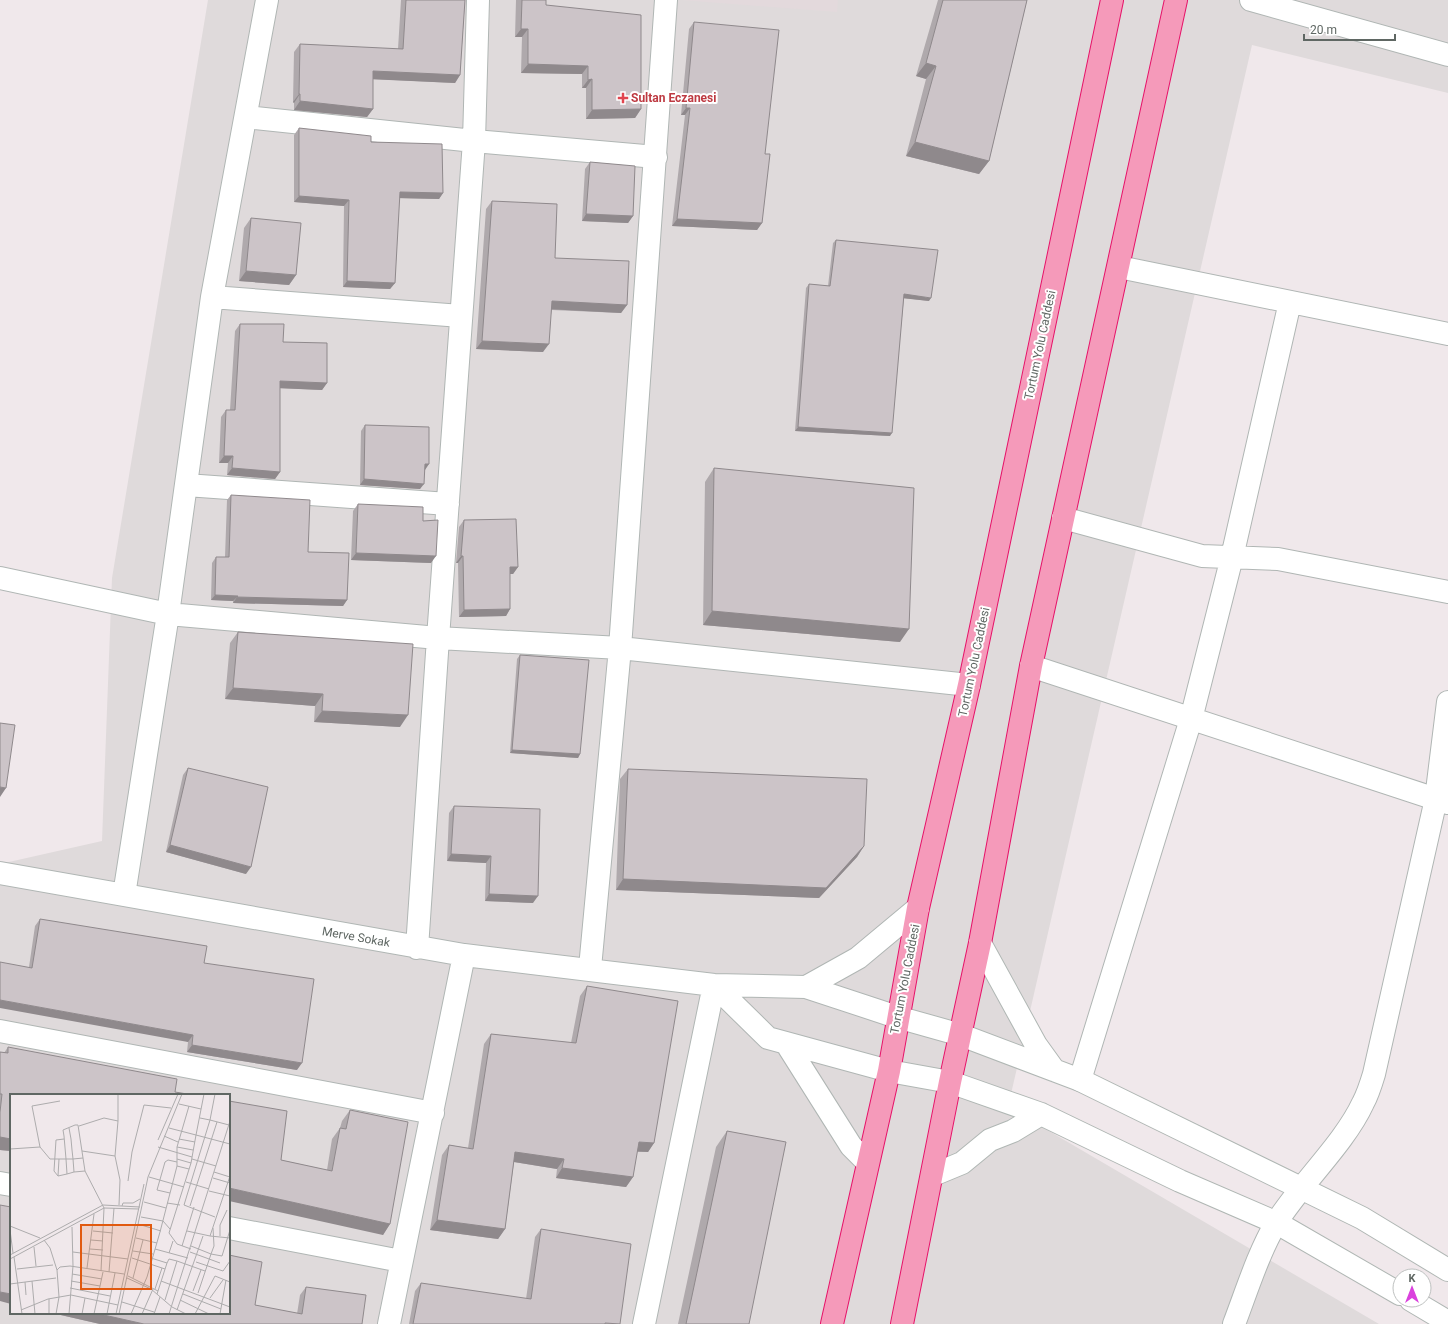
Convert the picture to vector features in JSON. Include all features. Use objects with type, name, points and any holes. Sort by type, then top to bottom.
[{"type":"highway","name":"Tortum Yolu Caddesi","points":[[832,1324],[888,1071],[918,908],[969,685],[1112,0]]},
{"type":"highway","points":[[902,1324],[933,1175],[950,1082],[980,943],[1031,666],[1176,0]]},
{"type":"street","points":[[124,895],[168,614],[212,297],[267,0]]},
{"type":"street","points":[[417,948],[474,141],[478,0]]},
{"type":"street","points":[[590,968],[620,648],[666,0]]},
{"type":"street","points":[[1251,0],[1448,55]]},
{"type":"street","points":[[246,117],[474,141],[656,157]]},
{"type":"street","points":[[1119,267],[1448,334]]},
{"type":"street","points":[[212,297],[461,316]]},
{"type":"street","points":[[1080,1080],[1191,719],[1232,557],[1290,302]]},
{"type":"street","points":[[186,485],[448,504]]},
{"type":"street","points":[[1063,518],[1202,556],[1278,559],[1448,592]]},
{"type":"street","points":[[0,578],[168,614],[438,638],[620,648],[969,685]]},
{"type":"street","points":[[1031,666],[1442,801]]},
{"type":"street","points":[[1234,1324],[1260,1255],[1277,1223],[1301,1188],[1345,1133],[1363,1104],[1374,1074],[1442,801],[1448,702]]},
{"type":"street","name":"Merve Sokak","points":[[0,873],[417,948],[464,955],[590,968],[714,985],[806,987]]},
{"type":"street","points":[[806,987],[858,958],[918,908]]},
{"type":"street","points":[[980,943],[1036,1045],[1054,1070]]},
{"type":"street","points":[[389,1324],[464,955]]},
{"type":"street","points":[[714,985],[768,1038],[888,1071],[950,1082],[1041,1114],[1180,1181],[1277,1223],[1392,1289]]},
{"type":"street","points":[[644,1324],[714,985]]},
{"type":"street","points":[[806,987],[897,1017],[961,1035],[1080,1080],[1362,1218],[1448,1270]]},
{"type":"street","points":[[0,1031],[433,1113]]},
{"type":"street","points":[[786,1043],[851,1146],[867,1162]]},
{"type":"street","points":[[933,1175],[962,1163],[990,1140],[1013,1131],[1041,1114]]},
{"type":"street","points":[[0,1183],[10,1185]]},
{"type":"street","points":[[230,1228],[401,1261]]},
{"type":"street","points":[[1424,1308],[1448,1322]]},
{"type":"shaded area","points":[[208,0],[1448,0],[1448,93],[1252,45],[1008,1107],[1379,1324],[0,1324],[0,864],[102,841],[112,578]]},
{"type":"shaded area","points":[[681,0],[838,0],[837,12]]},
{"type":"building","points":[[406,0],[465,0],[460,75],[373,71],[373,109],[300,101],[300,44],[403,49]]},
{"type":"building","points":[[522,0],[546,0],[546,5],[641,15],[641,109],[592,110],[592,79],[588,80],[588,66],[528,64],[528,29],[521,29]]},
{"type":"building","points":[[943,0],[1027,0],[989,161],[915,142],[936,66],[926,63]]},
{"type":"building","points":[[694,22],[779,30],[765,154],[770,154],[762,223],[677,219],[690,108],[686,108]]},
{"type":"building","points":[[299,128],[371,136],[371,142],[442,144],[443,193],[400,192],[395,283],[347,281],[349,200],[299,196]]},
{"type":"building","points":[[590,162],[635,166],[633,216],[586,214]]},
{"type":"building","points":[[492,201],[557,204],[555,258],[629,261],[627,305],[552,301],[549,344],[482,341]]},
{"type":"building","points":[[251,218],[301,223],[296,275],[246,271]]},
{"type":"building","points":[[836,240],[938,250],[931,298],[904,294],[892,433],[798,427],[809,284],[830,286]]},
{"type":"building","points":[[240,324],[284,324],[283,342],[327,343],[327,383],[280,381],[280,472],[232,468],[233,456],[224,456],[226,410],[235,410]]},
{"type":"building","points":[[365,425],[429,427],[429,464],[425,464],[424,484],[364,479]]},
{"type":"building","points":[[714,468],[914,488],[909,629],[712,611]]},
{"type":"building","points":[[231,495],[310,500],[308,552],[349,553],[347,600],[215,595],[216,557],[229,557]]},
{"type":"building","points":[[358,504],[423,507],[423,521],[438,520],[436,556],[356,553]]},
{"type":"building","points":[[516,519],[518,567],[510,567],[510,609],[464,610],[463,556],[461,556],[464,520]]},
{"type":"building","points":[[238,632],[413,644],[408,715],[322,711],[323,694],[233,688]]},
{"type":"building","points":[[520,655],[589,660],[580,754],[512,750]]},
{"type":"building","points":[[0,723],[15,725],[6,788],[0,787]]},
{"type":"building","points":[[188,768],[268,787],[251,867],[170,845]]},
{"type":"building","points":[[628,769],[867,779],[864,846],[826,888],[623,879]]},
{"type":"building","points":[[454,806],[540,809],[538,896],[489,894],[491,856],[451,854]]},
{"type":"building","points":[[40,919],[207,946],[204,963],[314,979],[302,1063],[192,1045],[193,1035],[0,1000],[0,962],[32,968]]},
{"type":"building","points":[[587,986],[678,1001],[654,1143],[639,1142],[633,1177],[562,1168],[564,1159],[515,1152],[505,1229],[437,1220],[449,1145],[473,1149],[491,1034],[576,1043]]},
{"type":"building","points":[[8,1047],[177,1079],[175,1092],[187,1094],[10,1094],[10,1139],[0,1137],[2,1094],[0,1094],[0,1052],[8,1053]]},
{"type":"building","points":[[230,1101],[287,1111],[281,1160],[332,1171],[340,1128],[346,1129],[350,1110],[408,1122],[390,1224],[230,1188]]},
{"type":"building","points":[[727,1131],[786,1142],[749,1324],[686,1324]]},
{"type":"building","points":[[0,1205],[10,1207],[10,1294],[0,1292]]},
{"type":"building","points":[[541,1229],[631,1244],[620,1324],[413,1324],[421,1283],[531,1299]]},
{"type":"building","points":[[230,1255],[262,1262],[255,1305],[302,1314],[306,1287],[366,1295],[362,1324],[144,1324],[99,1314],[230,1314]]},
{"type":"place","name":"Sultan Eczanesi","points":[[623,98]]}]
